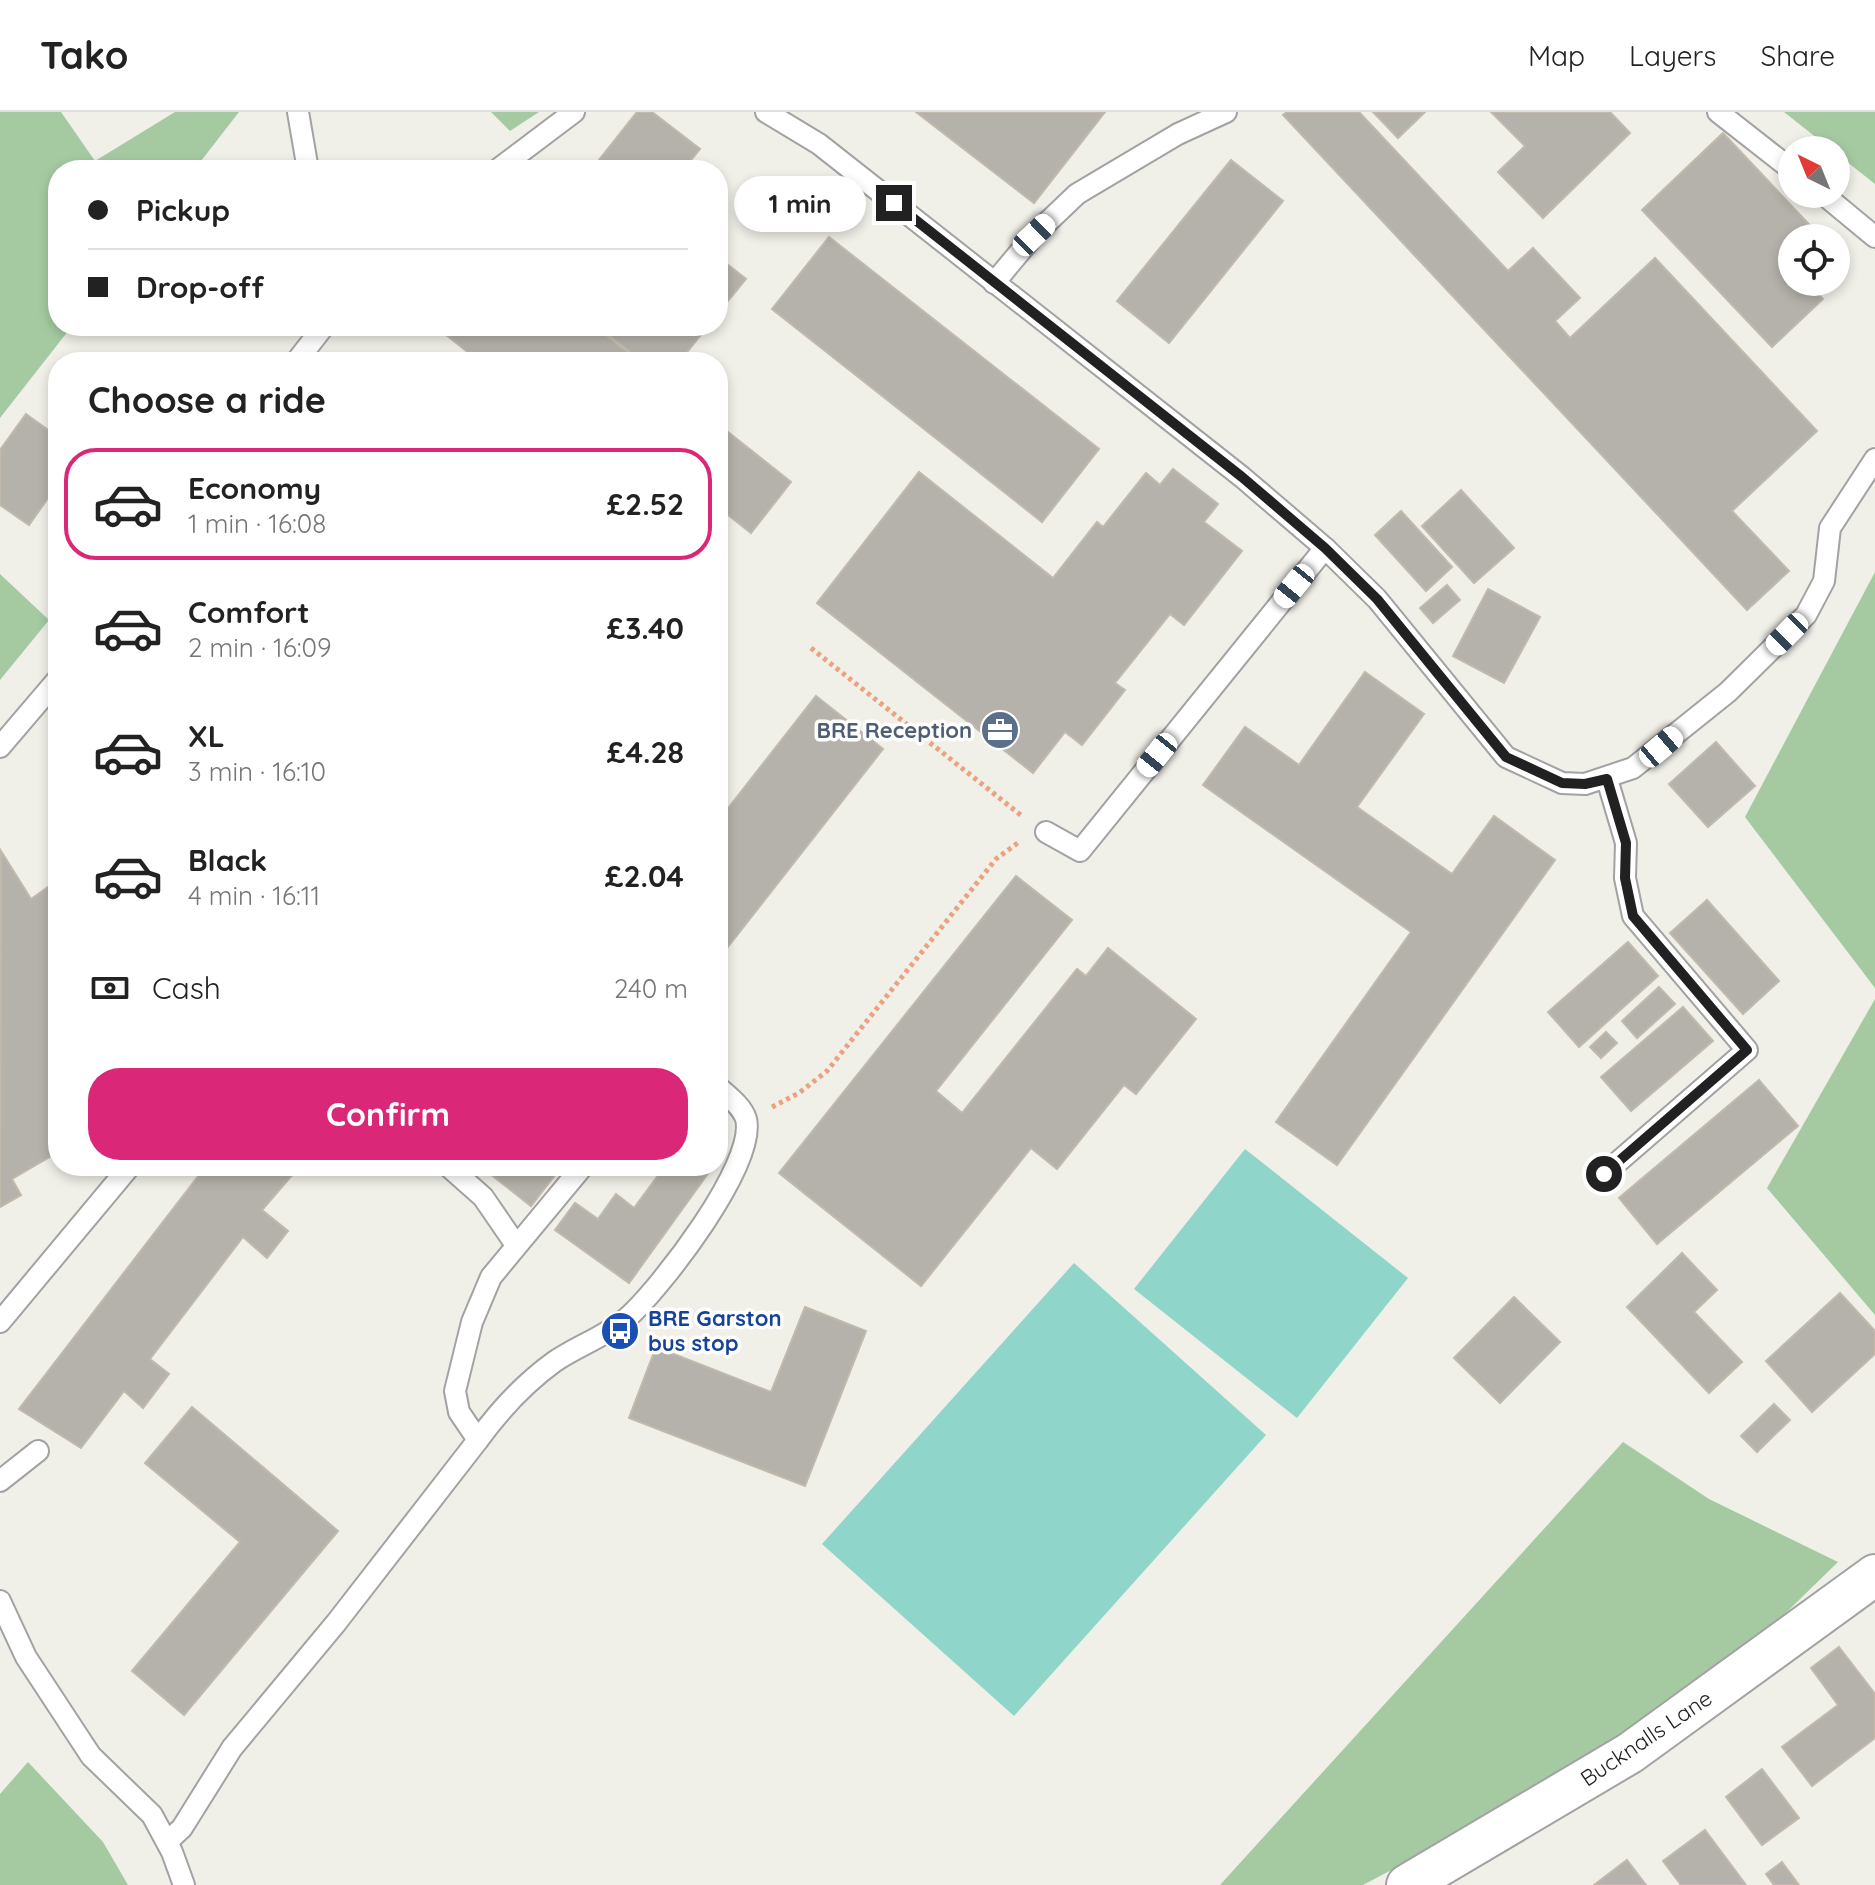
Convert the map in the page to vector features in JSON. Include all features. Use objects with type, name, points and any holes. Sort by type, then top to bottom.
[{"type":"street","name":"Bucknalls Lane","points":[[1407,1885],[1466,1871],[1875,1575]]},
{"type":"lane","points":[[298,112],[306,160]]},
{"type":"lane","points":[[510,160],[574,112]]},
{"type":"lane","points":[[766,112],[819,144],[1242,477],[1325,548],[1377,599],[1506,757],[1562,783],[1585,784],[1633,768],[1728,692],[1806,615],[1824,581],[1830,528],[1875,459]]},
{"type":"lane","points":[[994,283],[1077,194],[1178,134],[1226,112]]},
{"type":"lane","points":[[1718,112],[1778,159]]},
{"type":"lane","points":[[1840,208],[1875,237]]},
{"type":"lane","points":[[304,352],[316,336]]},
{"type":"lane","points":[[1046,832],[1080,851],[1325,548]]},
{"type":"lane","points":[[0,747],[48,691]]},
{"type":"lane","points":[[1604,1174],[1747,1050],[1633,916],[1625,878],[1626,843],[1607,779]]},
{"type":"lane","points":[[167,1842],[182,1828],[232,1748],[336,1623],[500,1410],[555,1361],[596,1341],[627,1318],[664,1277],[732,1181],[743,1151],[746,1120],[728,1096]]},
{"type":"lane","points":[[0,1322],[122,1176]]},
{"type":"lane","points":[[459,1176],[483,1197],[516,1245]]},
{"type":"lane","points":[[478,1440],[459,1412],[455,1391],[472,1322],[491,1277],[575,1176]]},
{"type":"lane","points":[[0,1481],[38,1451]]},
{"type":"lane","points":[[0,1601],[26,1657],[91,1756],[152,1815],[167,1842],[184,1885]]},
{"type":"path","points":[[811,648],[1007,806],[1046,832]]},
{"type":"path","points":[[746,1120],[799,1093],[827,1071],[996,859],[1013,844],[1046,832]]},
{"type":"green space","points":[[0,112],[61,112],[94,160],[48,160],[48,336],[64,336],[52,352],[48,352],[48,357],[0,418]]},
{"type":"green space","points":[[175,112],[239,112],[202,160],[97,160]]},
{"type":"green space","points":[[491,112],[539,112],[510,131]]},
{"type":"green space","points":[[1784,112],[1875,112],[1875,184],[1850,164],[1850,136],[1814,136]]},
{"type":"green space","points":[[1875,572],[1875,988],[1745,817]]},
{"type":"green space","points":[[0,574],[48,621],[0,680]]},
{"type":"green space","points":[[1875,999],[1875,1315],[1767,1188]]},
{"type":"green space","points":[[1623,1442],[1709,1499],[1838,1562],[1758,1640],[1579,1771],[1363,1885],[1220,1885]]},
{"type":"green space","points":[[28,1762],[103,1842],[128,1885],[0,1885],[0,1794]]},
{"type":"shaded area","points":[[1245,1149],[1408,1278],[1297,1418],[1134,1289]]},
{"type":"shaded area","points":[[1074,1263],[1266,1435],[1014,1716],[822,1544]]},
{"type":"building","points":[[637,112],[652,112],[700,149],[691,160],[599,160]]},
{"type":"building","points":[[916,112],[1105,112],[1034,203]]},
{"type":"building","points":[[1287,112],[1359,112],[1508,271],[1533,248],[1580,298],[1555,321],[1570,338],[1655,258],[1817,431],[1732,511],[1789,571],[1747,610],[1283,115]]},
{"type":"building","points":[[1373,112],[1425,112],[1398,138]]},
{"type":"building","points":[[1491,112],[1610,112],[1630,133],[1543,218],[1498,172],[1525,146]]},
{"type":"building","points":[[1723,133],[1778,191],[1778,208],[1794,208],[1809,224],[1778,224],[1778,296],[1820,296],[1823,299],[1772,347],[1642,210]]},
{"type":"building","points":[[1231,160],[1283,201],[1169,343],[1117,301]]},
{"type":"building","points":[[829,237],[1099,449],[1042,522],[772,309]]},
{"type":"building","points":[[728,265],[746,279],[728,301]]},
{"type":"building","points":[[448,336],[607,336],[627,352],[468,352]]},
{"type":"building","points":[[610,336],[700,336],[687,352],[630,352]]},
{"type":"building","points":[[26,414],[48,430],[48,498],[29,525],[0,505],[0,450]]},
{"type":"building","points":[[728,432],[791,482],[751,533],[728,515]]},
{"type":"building","points":[[1173,469],[1218,504],[1204,522],[1242,551],[1184,625],[1170,614],[1115,683],[1125,690],[1082,745],[1065,732],[1033,773],[817,603],[919,472],[1053,578],[1097,522],[1103,527],[1146,473],[1160,485]]},
{"type":"building","points":[[1461,490],[1514,548],[1474,583],[1422,526]]},
{"type":"building","points":[[1401,511],[1452,567],[1426,591],[1375,535]]},
{"type":"building","points":[[1447,585],[1460,600],[1433,623],[1420,608]]},
{"type":"building","points":[[1488,589],[1540,617],[1504,683],[1453,656]]},
{"type":"building","points":[[1365,672],[1424,714],[1357,807],[1452,874],[1494,816],[1555,860],[1337,1165],[1276,1122],[1411,932],[1203,785],[1245,727],[1299,765]]},
{"type":"building","points":[[816,696],[883,749],[728,947],[728,808]]},
{"type":"building","points":[[1716,742],[1755,786],[1708,827],[1669,784]]},
{"type":"building","points":[[1,851],[31,899],[48,887],[48,1158],[12,1179],[21,1195],[0,1207]]},
{"type":"building","points":[[1016,876],[1072,920],[936,1091],[962,1113],[1077,969],[1086,976],[1108,948],[1196,1019],[1136,1094],[1124,1085],[1057,1169],[1031,1148],[921,1286],[779,1173]]},
{"type":"building","points":[[1707,900],[1779,981],[1743,1014],[1670,933]]},
{"type":"building","points":[[1628,942],[1658,976],[1579,1047],[1548,1012]]},
{"type":"building","points":[[1659,987],[1675,1004],[1637,1038],[1622,1021]]},
{"type":"building","points":[[1683,1007],[1713,1041],[1631,1111],[1601,1077]]},
{"type":"building","points":[[1606,1032],[1617,1043],[1601,1058],[1590,1047]]},
{"type":"building","points":[[1759,1080],[1798,1126],[1657,1244],[1619,1198]]},
{"type":"building","points":[[198,1176],[291,1176],[262,1210],[288,1231],[267,1258],[243,1237],[150,1359],[169,1374],[143,1408],[124,1391],[81,1448],[19,1409]]},
{"type":"building","points":[[493,1176],[554,1176],[531,1206]]},
{"type":"building","points":[[658,1176],[706,1176],[629,1283],[555,1230],[575,1203],[598,1219],[616,1194],[634,1208]]},
{"type":"building","points":[[1682,1253],[1717,1290],[1694,1312],[1742,1362],[1709,1393],[1627,1307]]},
{"type":"building","points":[[1840,1293],[1875,1331],[1875,1354],[1812,1412],[1766,1361]]},
{"type":"building","points":[[1514,1297],[1560,1342],[1500,1403],[1454,1358]]},
{"type":"building","points":[[805,1307],[866,1331],[805,1486],[629,1418],[656,1347],[771,1392]]},
{"type":"building","points":[[1774,1404],[1790,1420],[1757,1452],[1741,1436]]},
{"type":"building","points":[[192,1407],[338,1531],[184,1715],[132,1671],[240,1542],[145,1463]]},
{"type":"building","points":[[1839,1647],[1875,1694],[1875,1738],[1812,1786],[1782,1747],[1838,1705],[1811,1668]]},
{"type":"building","points":[[1762,1769],[1799,1818],[1762,1845],[1726,1797]]},
{"type":"building","points":[[1705,1830],[1746,1885],[1681,1885],[1663,1861]]},
{"type":"building","points":[[1627,1860],[1646,1885],[1594,1885]]},
{"type":"building","points":[[1782,1862],[1799,1885],[1774,1885],[1766,1874]]},
{"type":"place","name":"BRE Reception","points":[[1000,730]]},
{"type":"place","name":"BRE Garston bus stop","points":[[620,1331]]},
{"type":"route","points":[[894,203],[1242,477],[1325,548],[1377,599],[1506,757],[1562,783],[1585,784],[1607,779],[1619,810],[1626,843],[1625,878],[1633,916],[1747,1050],[1604,1174]]}]
